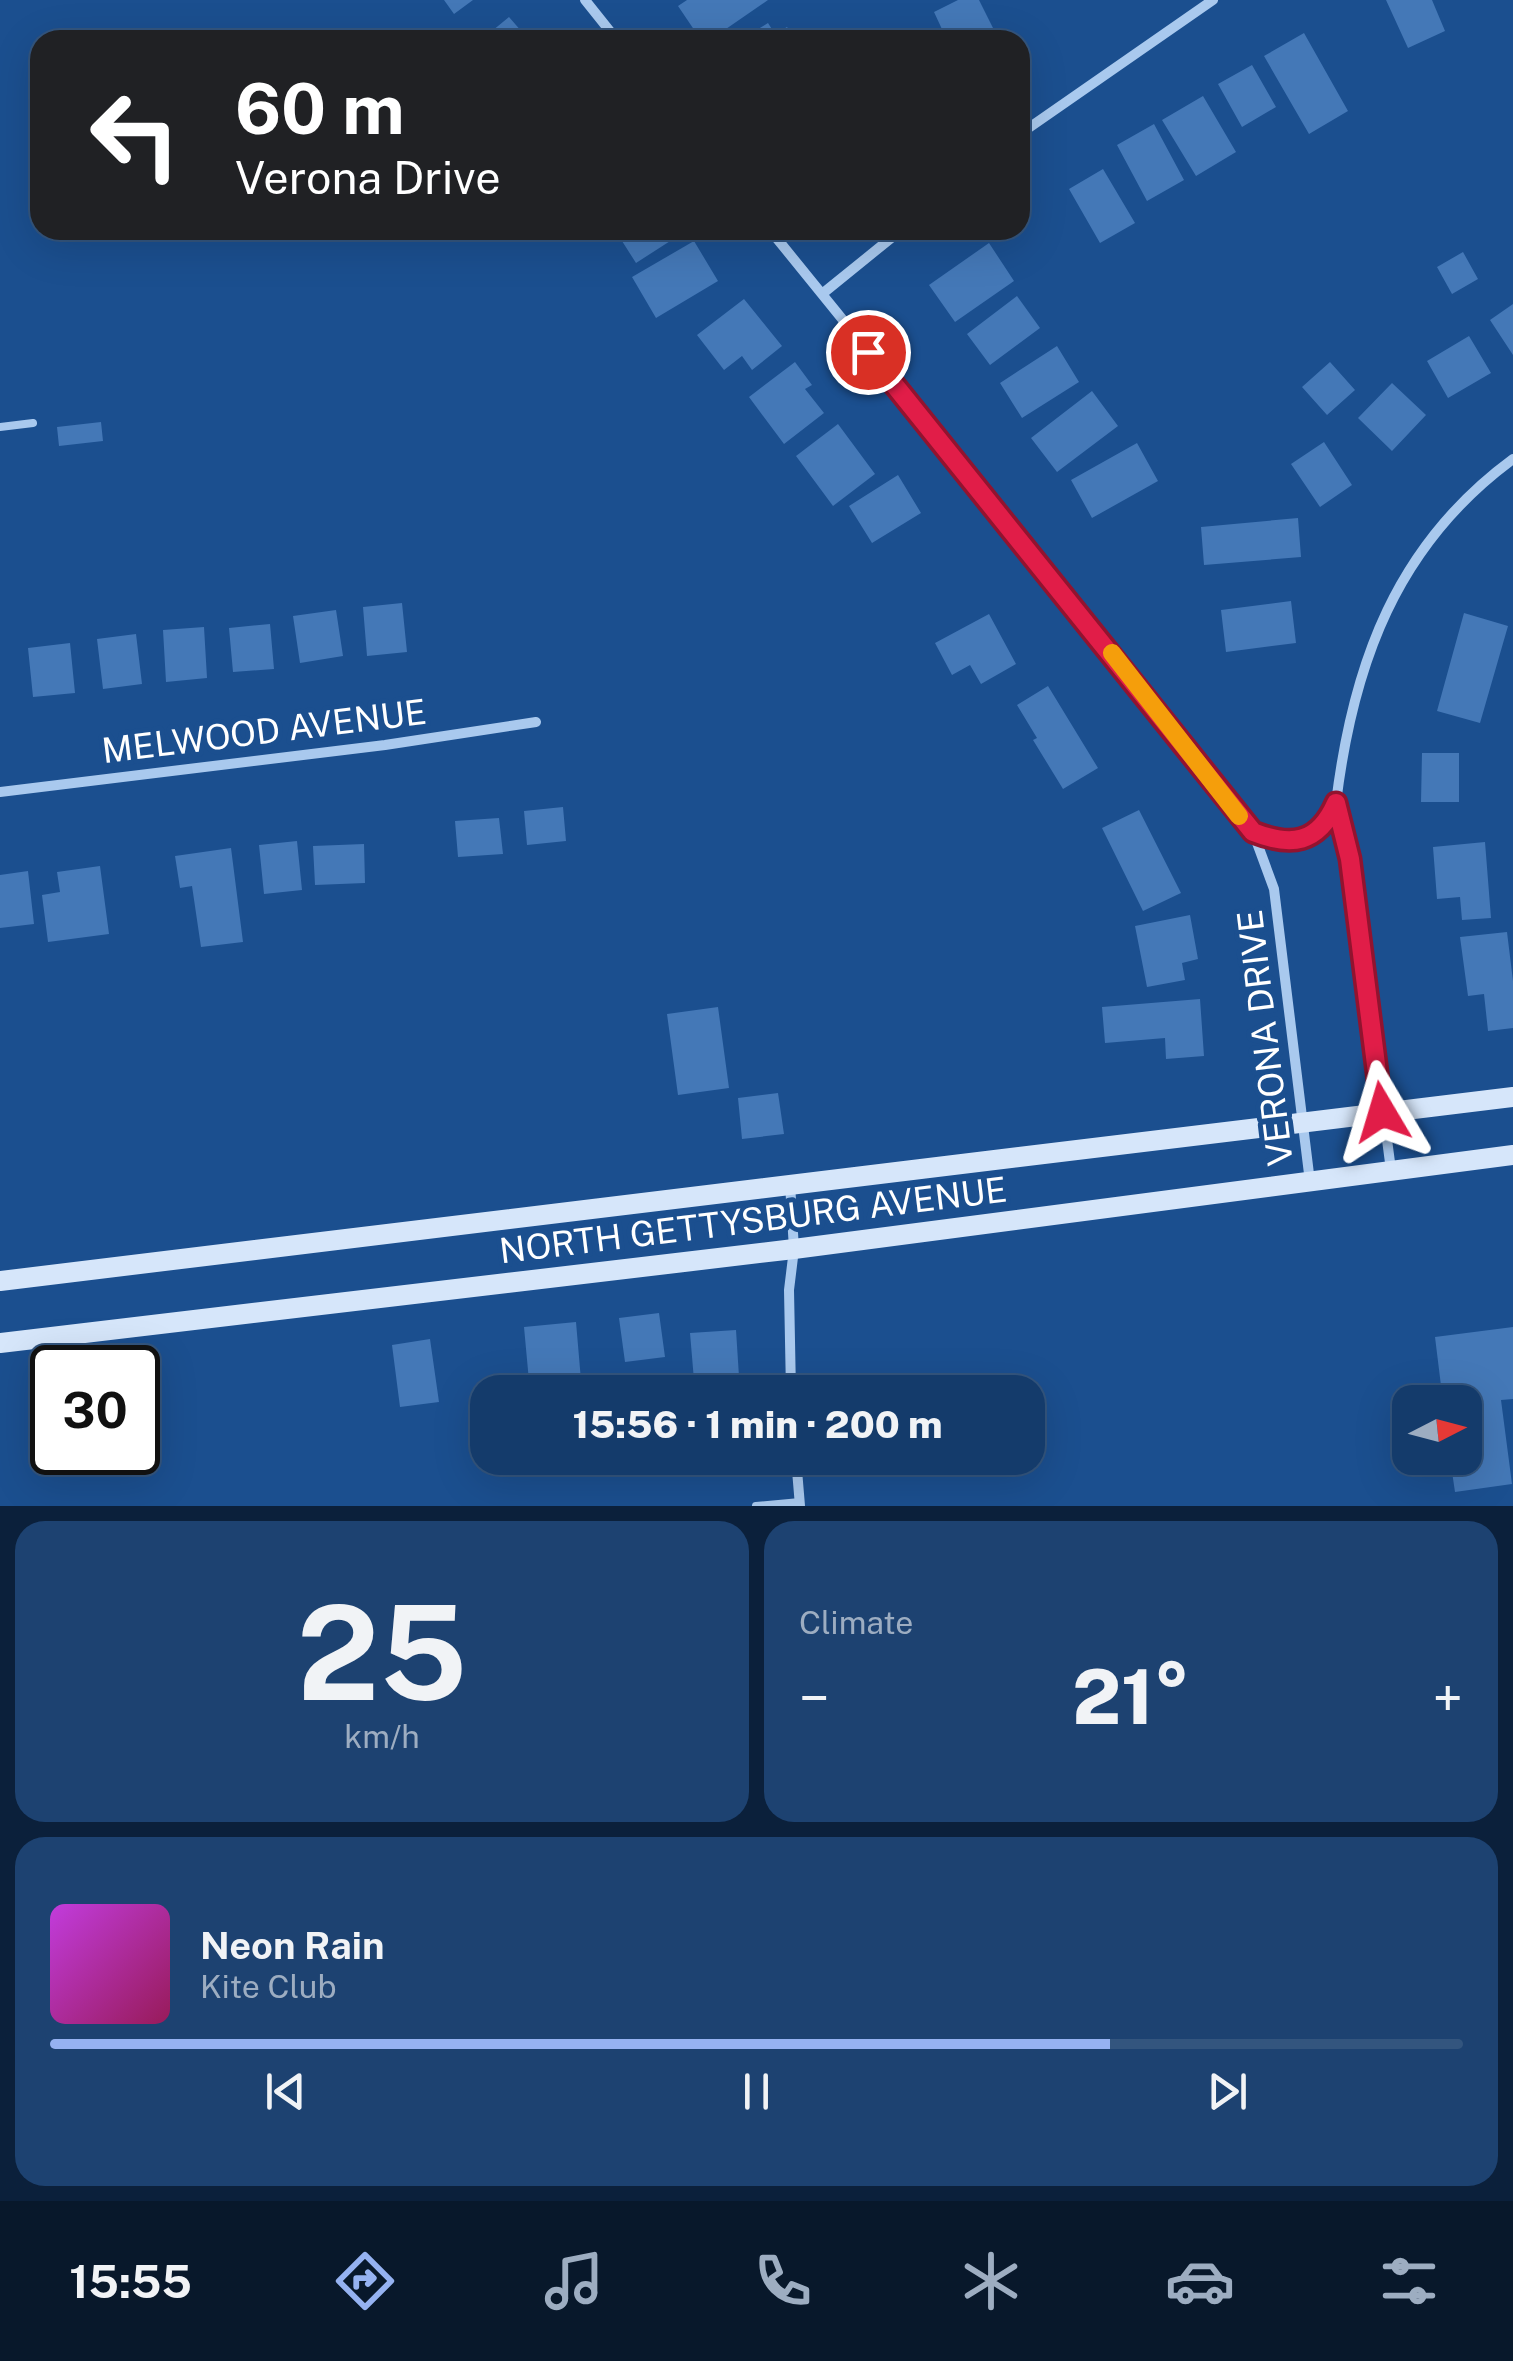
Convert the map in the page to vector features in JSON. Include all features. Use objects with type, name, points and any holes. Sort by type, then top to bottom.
[{"type":"main road","name":"NORTH GETTYSBURG AVENUE","points":[[0,1281],[1513,1096]]},
{"type":"main road","name":"NORTH GETTYSBURG AVENUE","points":[[0,1343],[794,1249],[1513,1155]]},
{"type":"street","points":[[585,0],[609,30]]},
{"type":"street","points":[[1030,127],[1213,0]]},
{"type":"street","name":"VERONA DRIVE","points":[[778,240],[1253,832],[1274,889],[1310,1182]]},
{"type":"street","points":[[822,294],[890,240]]},
{"type":"street","points":[[1253,832],[1277,841],[1301,839],[1323,825],[1336,803],[1348,723],[1384,612],[1422,549],[1455,511],[1513,460]]},
{"type":"street","name":"MELWOOD AVENUE","points":[[0,792],[385,745],[536,722]]},
{"type":"street","points":[[1336,803],[1350,859],[1391,1171]]},
{"type":"street","points":[[790,1184],[794,1249],[789,1290],[791,1375]]},
{"type":"street","points":[[797,1475],[800,1504]]},
{"type":"lane","points":[[0,427],[33,423]]},
{"type":"lane","points":[[756,1506],[800,1504]]},
{"type":"building","points":[[444,0],[473,0],[454,14]]},
{"type":"building","points":[[687,0],[768,0],[724,30],[694,30],[678,6]]},
{"type":"building","points":[[958,0],[979,0],[994,30],[942,30],[934,12]]},
{"type":"building","points":[[1386,0],[1432,0],[1445,31],[1408,48]]},
{"type":"building","points":[[509,17],[520,30],[493,30]]},
{"type":"building","points":[[1304,33],[1348,111],[1309,134],[1264,56]]},
{"type":"building","points":[[1252,65],[1276,107],[1242,127],[1218,84]]},
{"type":"building","points":[[1203,96],[1236,152],[1196,176],[1162,120]]},
{"type":"building","points":[[1154,124],[1184,180],[1147,201],[1117,145]]},
{"type":"building","points":[[1103,169],[1135,223],[1100,243],[1069,189]]},
{"type":"building","points":[[621,240],[672,240],[636,263]]},
{"type":"building","points":[[694,241],[718,281],[656,318],[632,277]]},
{"type":"building","points":[[989,243],[1014,281],[955,322],[929,285]]},
{"type":"building","points":[[1463,252],[1478,279],[1452,294],[1437,267]]},
{"type":"building","points":[[1017,296],[1040,328],[990,365],[967,334]]},
{"type":"building","points":[[744,299],[782,346],[752,370],[742,356],[724,370],[697,335]]},
{"type":"building","points":[[1513,304],[1513,355],[1490,320]]},
{"type":"building","points":[[1469,336],[1491,373],[1448,398],[1427,361]]},
{"type":"building","points":[[1057,346],[1079,382],[1022,418],[1000,383]]},
{"type":"building","points":[[795,362],[812,385],[805,389],[824,413],[784,444],[749,397]]},
{"type":"building","points":[[1330,362],[1355,390],[1327,415],[1302,387]]},
{"type":"building","points":[[1392,383],[1426,415],[1392,451],[1358,418]]},
{"type":"building","points":[[1092,391],[1118,426],[1057,472],[1031,438]]},
{"type":"building","points":[[101,422],[103,441],[59,446],[57,427]]},
{"type":"building","points":[[838,424],[875,474],[833,506],[796,456]]},
{"type":"building","points":[[1324,442],[1352,485],[1320,507],[1291,464]]},
{"type":"building","points":[[1137,443],[1158,481],[1092,518],[1071,480]]},
{"type":"building","points":[[898,475],[921,513],[872,543],[849,506]]},
{"type":"building","points":[[1298,518],[1301,557],[1204,565],[1201,527]]},
{"type":"building","points":[[1291,601],[1296,643],[1226,652],[1221,610]]},
{"type":"building","points":[[402,603],[407,652],[367,656],[363,607]]},
{"type":"building","points":[[336,610],[343,656],[300,663],[293,616]]},
{"type":"building","points":[[1464,613],[1508,626],[1480,723],[1437,711]]},
{"type":"building","points":[[989,614],[1016,664],[981,684],[970,665],[952,675],[935,643]]},
{"type":"building","points":[[270,624],[274,669],[233,672],[229,628]]},
{"type":"building","points":[[204,627],[207,678],[166,682],[163,630]]},
{"type":"building","points":[[136,634],[142,684],[103,689],[97,639]]},
{"type":"building","points":[[70,643],[75,693],[33,697],[28,648]]},
{"type":"building","points":[[1048,686],[1098,768],[1063,789],[1017,705]]},
{"type":"building","points":[[1422,753],[1459,753],[1459,802],[1421,802]]},
{"type":"building","points":[[563,807],[566,841],[527,845],[524,811]]},
{"type":"building","points":[[1139,810],[1181,893],[1143,911],[1102,828]]},
{"type":"building","points":[[499,818],[503,854],[458,857],[455,821]]},
{"type":"building","points":[[297,841],[302,890],[264,894],[259,845]]},
{"type":"building","points":[[1485,842],[1491,918],[1462,920],[1460,897],[1437,899],[1433,847]]},
{"type":"building","points":[[364,844],[365,883],[315,885],[313,846]]},
{"type":"building","points":[[231,848],[243,942],[201,947],[192,886],[180,888],[175,856]]},
{"type":"building","points":[[100,866],[109,934],[48,942],[42,895],[60,892],[57,872]]},
{"type":"building","points":[[28,871],[34,924],[0,928],[0,875]]},
{"type":"building","points":[[1190,915],[1198,959],[1182,963],[1185,980],[1147,987],[1135,926]]},
{"type":"building","points":[[1507,932],[1513,1028],[1488,1031],[1484,994],[1468,996],[1460,937]]},
{"type":"building","points":[[1200,999],[1204,1056],[1166,1059],[1165,1038],[1105,1043],[1102,1007]]},
{"type":"building","points":[[718,1007],[729,1088],[678,1095],[667,1014]]},
{"type":"building","points":[[778,1093],[784,1134],[742,1139],[738,1098]]},
{"type":"building","points":[[659,1313],[665,1357],[625,1362],[619,1318]]},
{"type":"building","points":[[576,1322],[581,1375],[528,1375],[524,1327]]},
{"type":"building","points":[[1513,1327],[1513,1399],[1501,1400],[1512,1484],[1455,1492],[1452,1475],[1482,1475],[1482,1385],[1441,1385],[1435,1337]]},
{"type":"building","points":[[736,1330],[739,1375],[694,1375],[690,1333]]},
{"type":"building","points":[[430,1339],[439,1402],[400,1407],[392,1345]]},
{"type":"slow traffic","points":[[1112,653],[1239,816]]},
{"type":"route","points":[[868,352],[1253,832],[1277,841],[1301,839],[1323,825],[1336,803],[1350,859],[1382,1112]]}]
